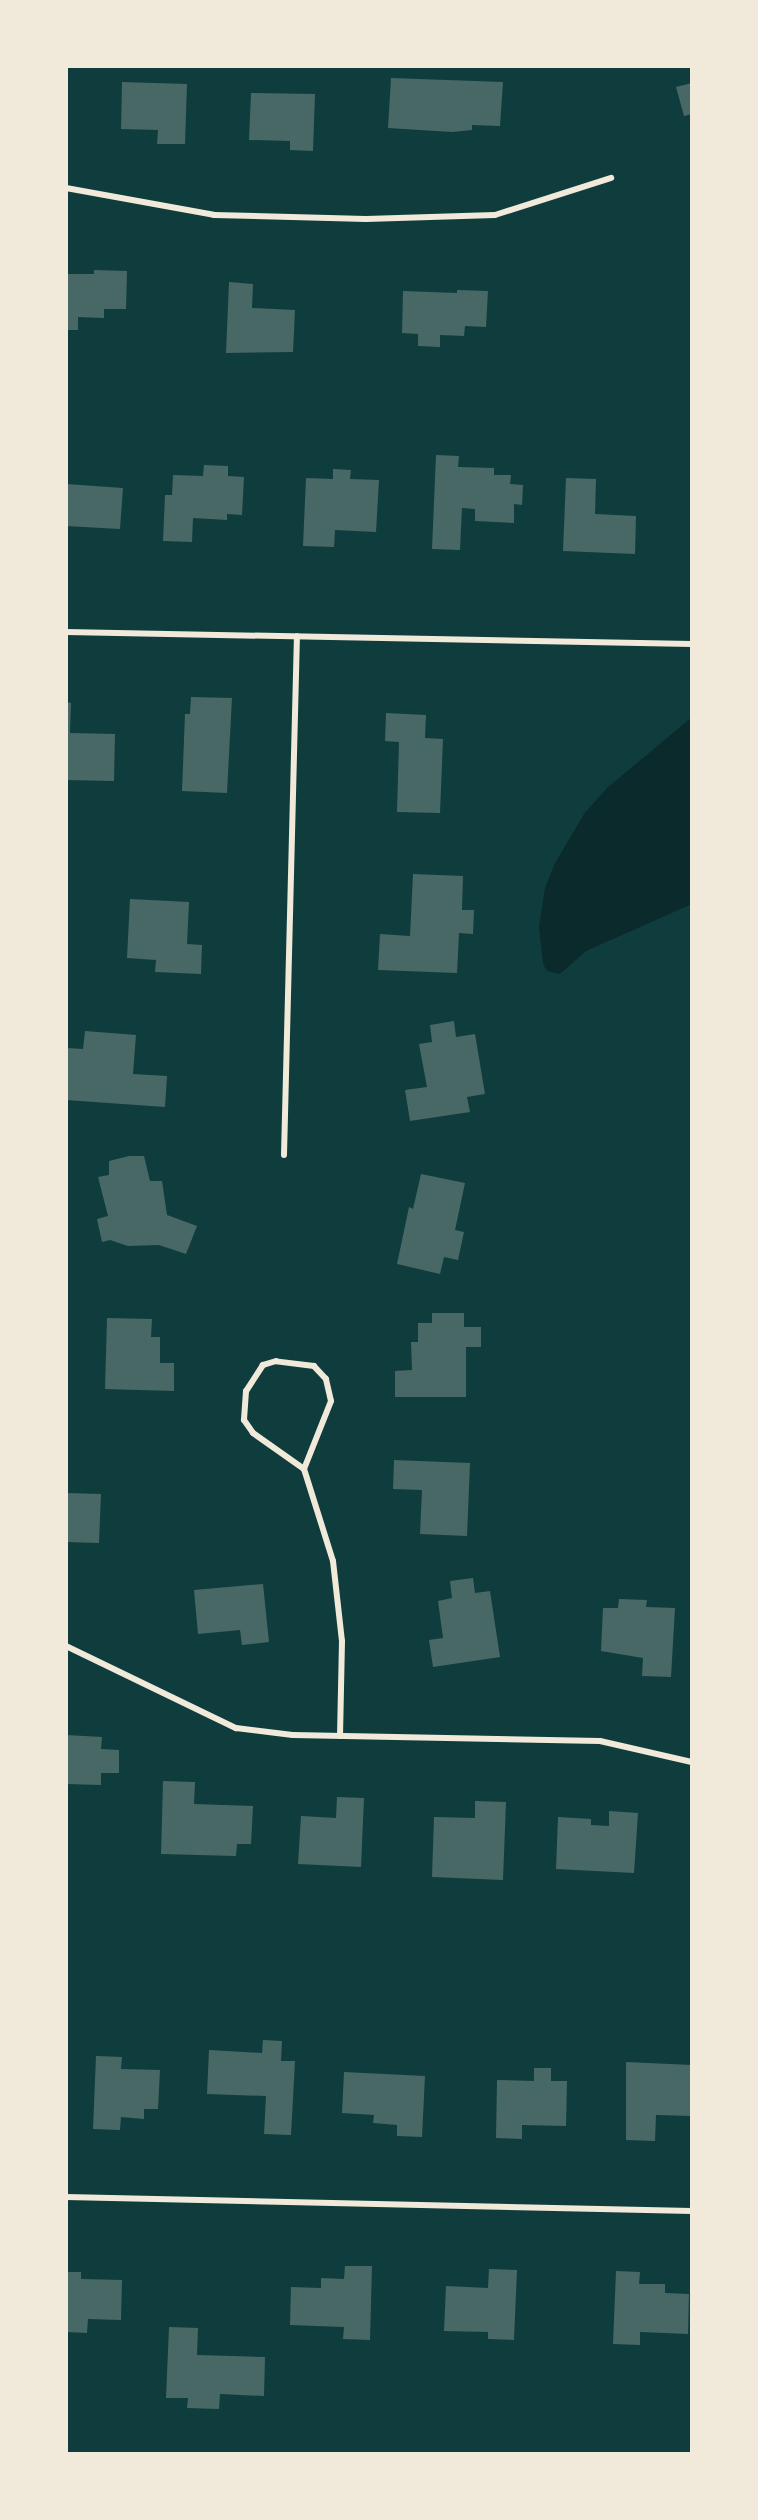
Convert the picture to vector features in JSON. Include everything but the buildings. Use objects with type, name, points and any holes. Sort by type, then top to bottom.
[{"type":"street","points":[[66,188],[214,214],[366,219],[495,216],[611,178]]},
{"type":"street","points":[[66,632],[692,644]]},
{"type":"street","points":[[284,1155],[297,636]]},
{"type":"street","points":[[304,1469],[253,1433],[244,1420],[246,1391],[263,1365],[276,1360],[314,1366],[326,1379],[331,1401],[304,1469],[338,1587],[342,1641],[340,1736]]},
{"type":"street","points":[[66,1646],[236,1728],[340,1736],[600,1741],[692,1762]]},
{"type":"street","points":[[66,2197],[692,2211]]},
{"type":"water","points":[[692,717],[692,904],[586,951],[560,974],[547,971],[543,964],[539,926],[545,888],[554,865],[584,814],[607,788]]}]
